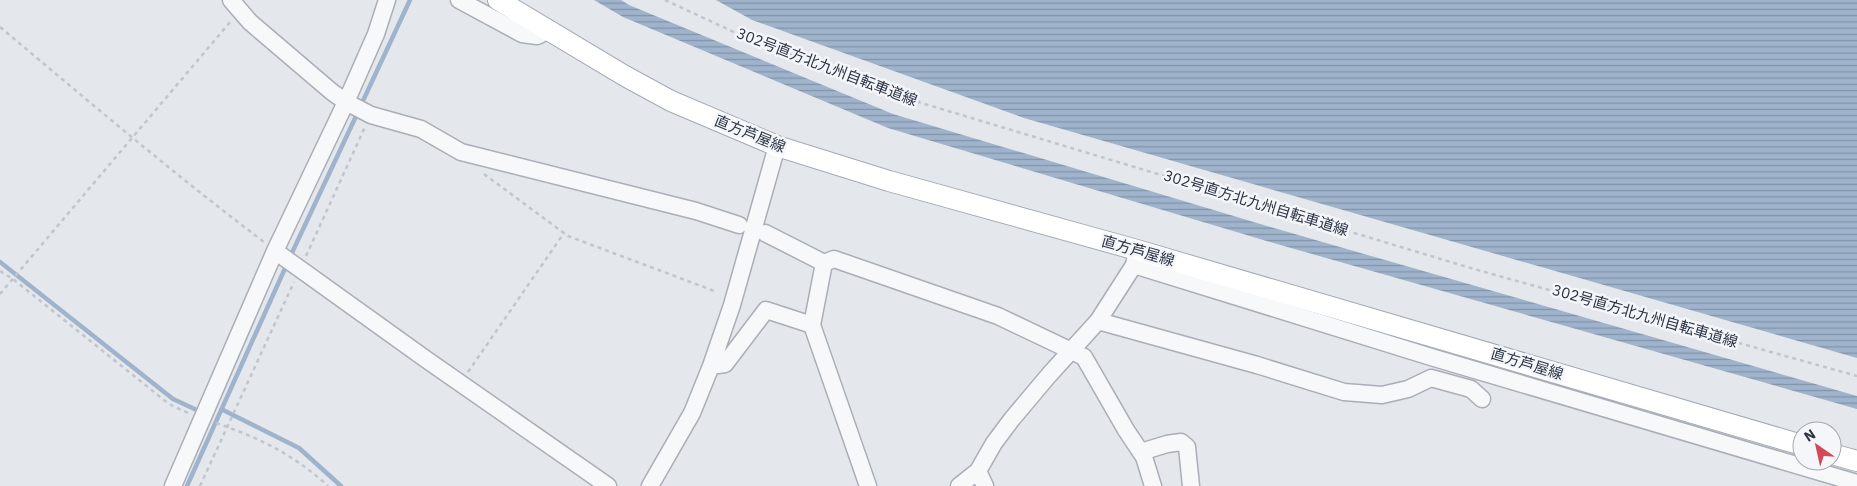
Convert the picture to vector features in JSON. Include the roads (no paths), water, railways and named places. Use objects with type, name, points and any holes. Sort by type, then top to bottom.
[{"type":"main road","name":"直方芦屋線","points":[[498,0],[547,31],[671,101],[778,146],[1136,257],[1792,442]]},
{"type":"main road","points":[[1842,457],[1857,461]]},
{"type":"street","points":[[174,486],[275,251],[376,34],[388,0]]},
{"type":"street","points":[[459,0],[522,34],[537,36],[547,31]]},
{"type":"street","points":[[235,5],[250,22],[346,102],[371,115],[422,129],[461,152],[696,211],[740,225]]},
{"type":"street","points":[[650,486],[692,413],[711,366],[732,305],[778,146]]},
{"type":"street","points":[[764,233],[824,263],[834,259],[998,316],[1084,357],[1126,430],[1141,452],[1153,486]]},
{"type":"street","points":[[275,251],[608,486]]},
{"type":"street","points":[[959,486],[978,470],[1012,419],[1098,321],[1136,257],[1449,362],[1857,482]]},
{"type":"street","points":[[824,263],[812,325],[868,486]]},
{"type":"street","points":[[711,366],[725,364],[766,310],[812,325]]},
{"type":"street","points":[[1098,321],[1257,365],[1344,392],[1382,395],[1408,389],[1432,378],[1449,362]]},
{"type":"street","points":[[1432,378],[1471,389],[1482,399]]},
{"type":"street","points":[[1141,452],[1181,442],[1186,447],[1192,486]]},
{"type":"street","points":[[978,470],[985,486]]},
{"type":"water","points":[[594,0],[621,0],[629,5],[893,114],[1274,228],[1857,396],[1857,409],[1270,242],[888,128],[623,17]]},
{"type":"water","points":[[716,0],[1857,0],[1857,358],[1024,118],[752,20]]},
{"type":"waterway","points":[[361,105],[410,0]]},
{"type":"waterway","points":[[290,257],[358,112]]},
{"type":"waterway","points":[[0,262],[173,399],[201,412]]},
{"type":"waterway","points":[[187,486],[287,264]]},
{"type":"waterway","points":[[223,410],[299,448],[341,486]]}]
